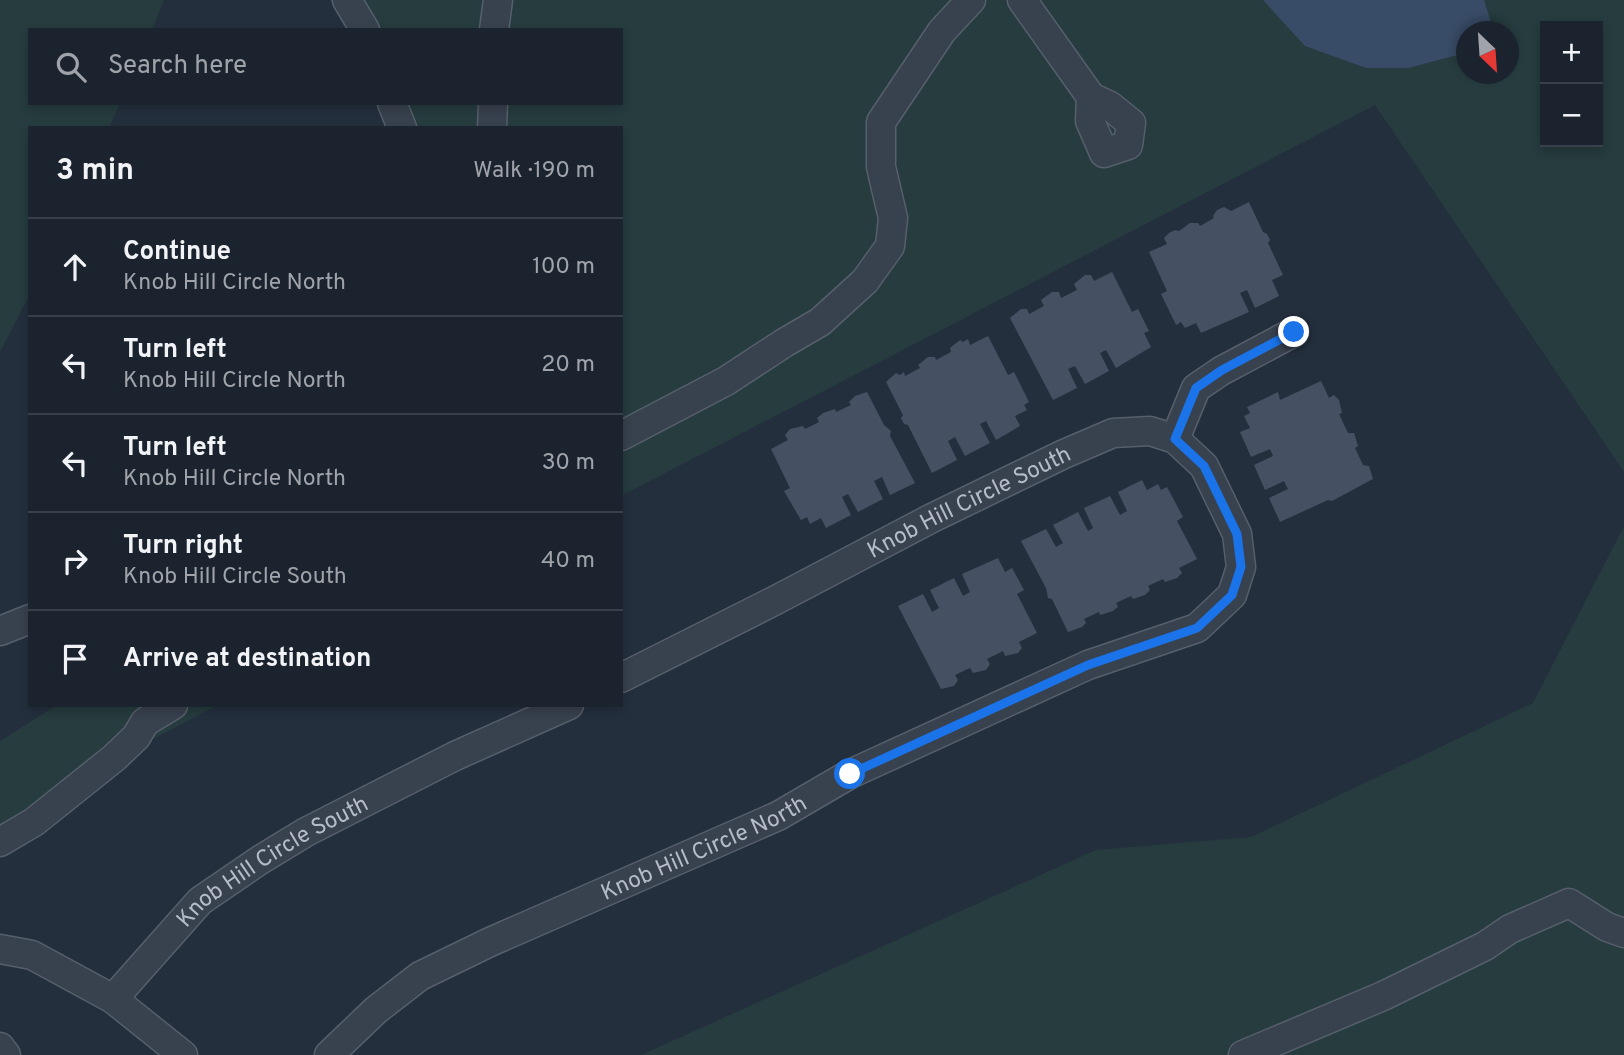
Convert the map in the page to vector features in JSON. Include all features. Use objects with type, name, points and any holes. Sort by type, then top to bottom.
[{"type":"street","points":[[347,0],[364,28]]},
{"type":"street","points":[[494,28],[498,0]]},
{"type":"street","points":[[623,435],[726,381],[784,342],[820,322],[865,281],[890,246],[893,218],[881,167],[881,122],[942,31],[971,0]]},
{"type":"street","points":[[1022,0],[1091,97]]},
{"type":"street","points":[[392,105],[401,126]]},
{"type":"street","points":[[492,126],[494,105]]},
{"type":"street","points":[[1175,439],[1196,388],[1222,370],[1294,332]]},
{"type":"street","name":"Knob Hill Circle South","points":[[623,677],[932,518],[1076,448],[1113,433],[1150,431],[1175,439]]},
{"type":"street","name":"Knob Hill Circle North","points":[[329,1055],[376,1010],[431,970],[778,816],[850,774],[1088,665],[1197,628],[1232,595],[1241,567],[1237,534],[1204,466],[1175,439]]},
{"type":"street","points":[[0,631],[28,620]]},
{"type":"street","points":[[0,842],[34,822],[114,758],[136,737],[145,722],[170,707]]},
{"type":"street","name":"Knob Hill Circle South","points":[[113,999],[200,901],[260,860],[306,832],[455,755],[564,707]]},
{"type":"street","points":[[1243,1055],[1383,996],[1485,946],[1510,929],[1569,903],[1607,927],[1624,933]]},
{"type":"street","points":[[0,949],[32,955],[113,999],[183,1055]]},
{"type":"street","points":[[0,1047],[6,1055]]},
{"type":"green space","points":[[0,0],[164,0],[153,28],[28,28],[28,105],[119,105],[110,126],[28,126],[28,298],[0,352]]},
{"type":"green space","points":[[330,0],[1624,0],[1624,472],[1375,105],[623,495],[623,126],[396,126],[385,105],[623,105],[623,28],[345,28]]},
{"type":"green space","points":[[1624,526],[1624,1055],[641,1055],[1096,850],[1251,837],[1533,703]]},
{"type":"green space","points":[[54,707],[214,707],[136,748],[0,851],[0,741]]},
{"type":"water","points":[[1263,0],[1484,0],[1490,19],[1456,21],[1456,55],[1408,68],[1366,68],[1305,46]]},
{"type":"building","points":[[1249,202],[1263,232],[1270,240],[1268,243],[1283,275],[1272,280],[1279,296],[1255,308],[1247,290],[1240,293],[1249,312],[1201,333],[1196,323],[1185,328],[1181,322],[1176,325],[1161,294],[1167,291],[1149,252],[1167,244],[1164,238],[1175,230],[1179,231],[1190,223],[1198,223],[1200,226],[1214,218],[1217,210],[1224,207],[1231,211]]},
{"type":"building","points":[[1112,272],[1132,312],[1138,309],[1149,331],[1144,333],[1151,347],[1116,368],[1106,350],[1100,353],[1109,371],[1085,384],[1075,366],[1068,369],[1077,388],[1053,400],[1010,318],[1021,309],[1027,309],[1029,314],[1044,306],[1041,300],[1052,292],[1059,292],[1061,298],[1077,290],[1074,284],[1085,275],[1091,275],[1094,281]]},
{"type":"building","points":[[988,336],[1008,375],[1014,372],[1029,402],[1024,405],[1027,410],[1015,416],[1020,426],[996,440],[986,421],[980,424],[990,443],[965,456],[955,437],[948,441],[957,460],[932,473],[908,425],[904,424],[901,418],[903,415],[886,382],[896,373],[900,375],[904,372],[905,376],[920,368],[918,365],[928,357],[935,357],[936,360],[951,352],[950,348],[960,340],[963,342],[968,339],[970,345]]},
{"type":"building","points":[[1321,381],[1329,398],[1334,395],[1339,400],[1342,413],[1339,414],[1348,433],[1354,433],[1358,446],[1355,448],[1363,465],[1369,466],[1373,479],[1332,501],[1328,500],[1280,522],[1269,498],[1288,489],[1284,481],[1265,490],[1254,465],[1273,456],[1270,449],[1251,457],[1240,432],[1250,428],[1244,416],[1250,413],[1247,407],[1278,392],[1280,400]]},
{"type":"building","points":[[867,392],[884,425],[891,431],[890,436],[915,483],[890,495],[882,477],[874,481],[883,499],[858,512],[848,494],[842,497],[851,515],[826,528],[821,518],[810,524],[807,517],[801,520],[784,491],[790,488],[771,449],[788,440],[785,435],[790,429],[803,426],[805,429],[819,422],[817,418],[823,413],[835,409],[836,412],[851,405],[849,402],[855,396]]},
{"type":"building","points":[[1142,480],[1147,490],[1158,484],[1161,490],[1167,487],[1183,517],[1177,521],[1197,559],[1179,568],[1182,573],[1177,578],[1165,582],[1163,579],[1148,586],[1150,590],[1145,595],[1133,599],[1131,596],[1116,603],[1118,607],[1113,611],[1100,615],[1099,612],[1084,619],[1086,623],[1082,627],[1068,632],[1052,599],[1048,598],[1046,588],[1021,541],[1046,529],[1056,547],[1063,543],[1053,525],[1078,512],[1088,531],[1093,528],[1084,508],[1110,496],[1120,515],[1127,511],[1118,492]]},
{"type":"building","points":[[998,558],[1005,572],[1012,568],[1024,590],[1017,594],[1037,633],[1019,642],[1022,648],[1018,653],[1005,656],[1003,651],[987,659],[990,664],[986,670],[973,673],[970,668],[955,675],[958,680],[954,686],[941,689],[898,606],[923,594],[932,612],[939,608],[930,590],[954,578],[963,596],[970,592],[962,574]]},
{"type":"route","points":[[850,774],[1088,665],[1197,628],[1215,612],[1232,595],[1241,567],[1237,534],[1204,466],[1175,439],[1196,388],[1222,370],[1294,332]]}]
